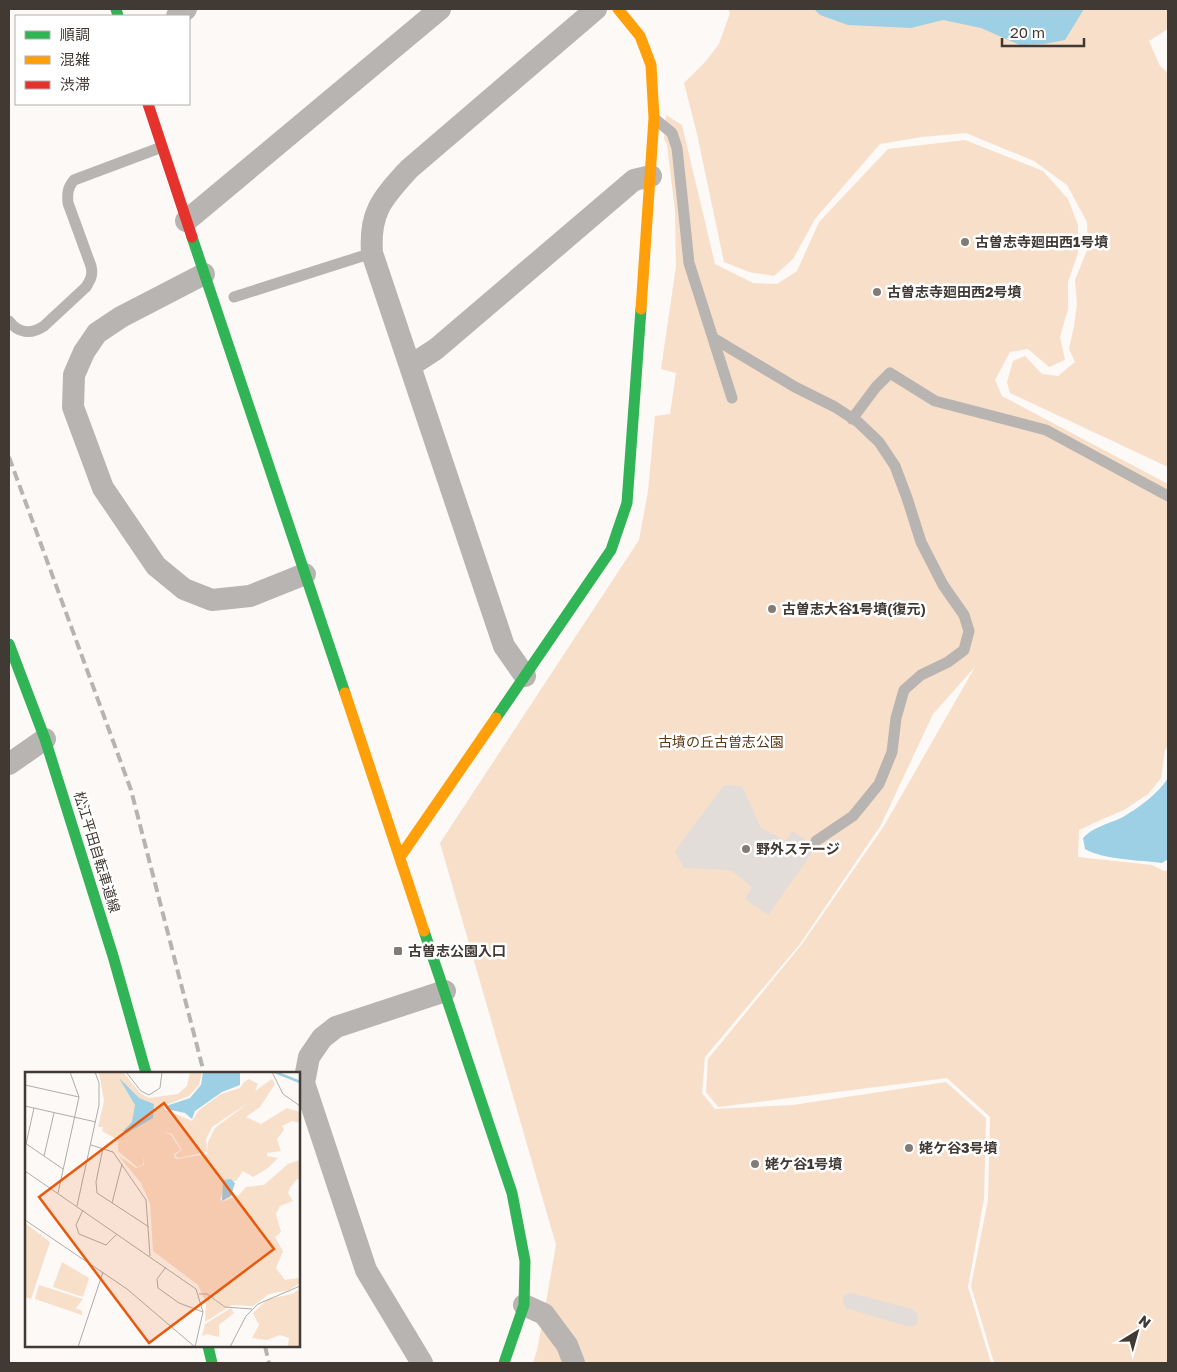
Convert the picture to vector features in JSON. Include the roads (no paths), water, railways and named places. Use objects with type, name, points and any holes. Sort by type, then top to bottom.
[{"type":"street","points":[[186,221],[440,9]]},
{"type":"street","points":[[525,676],[504,646],[372,253],[370,235],[374,217],[379,206],[387,193],[409,169],[596,9]]},
{"type":"street","points":[[400,858],[611,550],[627,503],[654,118],[651,65],[640,36],[618,9]]},
{"type":"street","points":[[148,105],[512,1193],[525,1261],[524,1305],[504,1363]]},
{"type":"street","points":[[410,366],[436,349],[634,180],[651,176]]},
{"type":"street","points":[[204,274],[121,317],[97,333],[84,352],[74,375],[73,406],[103,488],[156,566],[184,589],[212,600],[250,596],[304,574]]},
{"type":"street","name":"松江平田自転車道線","points":[[9,644],[46,739],[113,956],[146,1072]]},
{"type":"street","points":[[9,764],[46,739]]},
{"type":"street","points":[[422,1363],[366,1270],[304,1083],[309,1057],[322,1038],[336,1027],[445,991]]},
{"type":"street","points":[[524,1305],[544,1314],[567,1345],[574,1363]]},
{"type":"street","points":[[208,1347],[212,1363]]},
{"type":"lane","points":[[654,118],[672,132],[677,148],[689,263],[732,398]]},
{"type":"lane","points":[[9,321],[12,326],[20,331],[37,331],[86,287],[91,280],[93,274],[91,266],[68,202],[69,186],[74,180],[162,147]]},
{"type":"lane","points":[[234,297],[372,253]]},
{"type":"lane","points":[[713,338],[794,387],[835,407],[858,422],[879,442],[895,466],[921,542],[943,585],[964,615],[969,631],[964,650],[948,662],[921,675],[904,690],[896,718],[892,752],[879,784],[853,816],[816,841]]},
{"type":"lane","points":[[852,419],[890,373],[935,401],[1046,430],[1168,496]]},
{"type":"water","points":[[814,9],[1084,9],[1065,40],[1044,44],[1020,45],[981,28],[943,20],[911,28],[848,25],[820,15]]},
{"type":"water","points":[[1168,778],[1168,859],[1162,863],[1122,859],[1093,853],[1085,849],[1083,838],[1087,834],[1096,828],[1121,818],[1147,801]]},
{"type":"railway","points":[[9,457],[131,790],[204,1072]]},
{"type":"railway","points":[[265,1347],[269,1363]]},
{"type":"place","name":"古曽志寺廻田西1号墳","points":[[965,242]]},
{"type":"place","name":"古曽志寺廻田西2号墳","points":[[877,292]]},
{"type":"place","name":"古曽志大谷1号墳(復元)","points":[[772,609]]},
{"type":"place","name":"野外ステージ","points":[[746,849]]},
{"type":"place","name":"古曽志公園入口","points":[[398,951]]},
{"type":"place","name":"姥ケ谷3号墳","points":[[909,1148]]},
{"type":"place","name":"姥ケ谷1号墳","points":[[755,1164]]},
{"type":"park label","name":"古墳の丘古曽志公園","points":[[721,742]]}]
